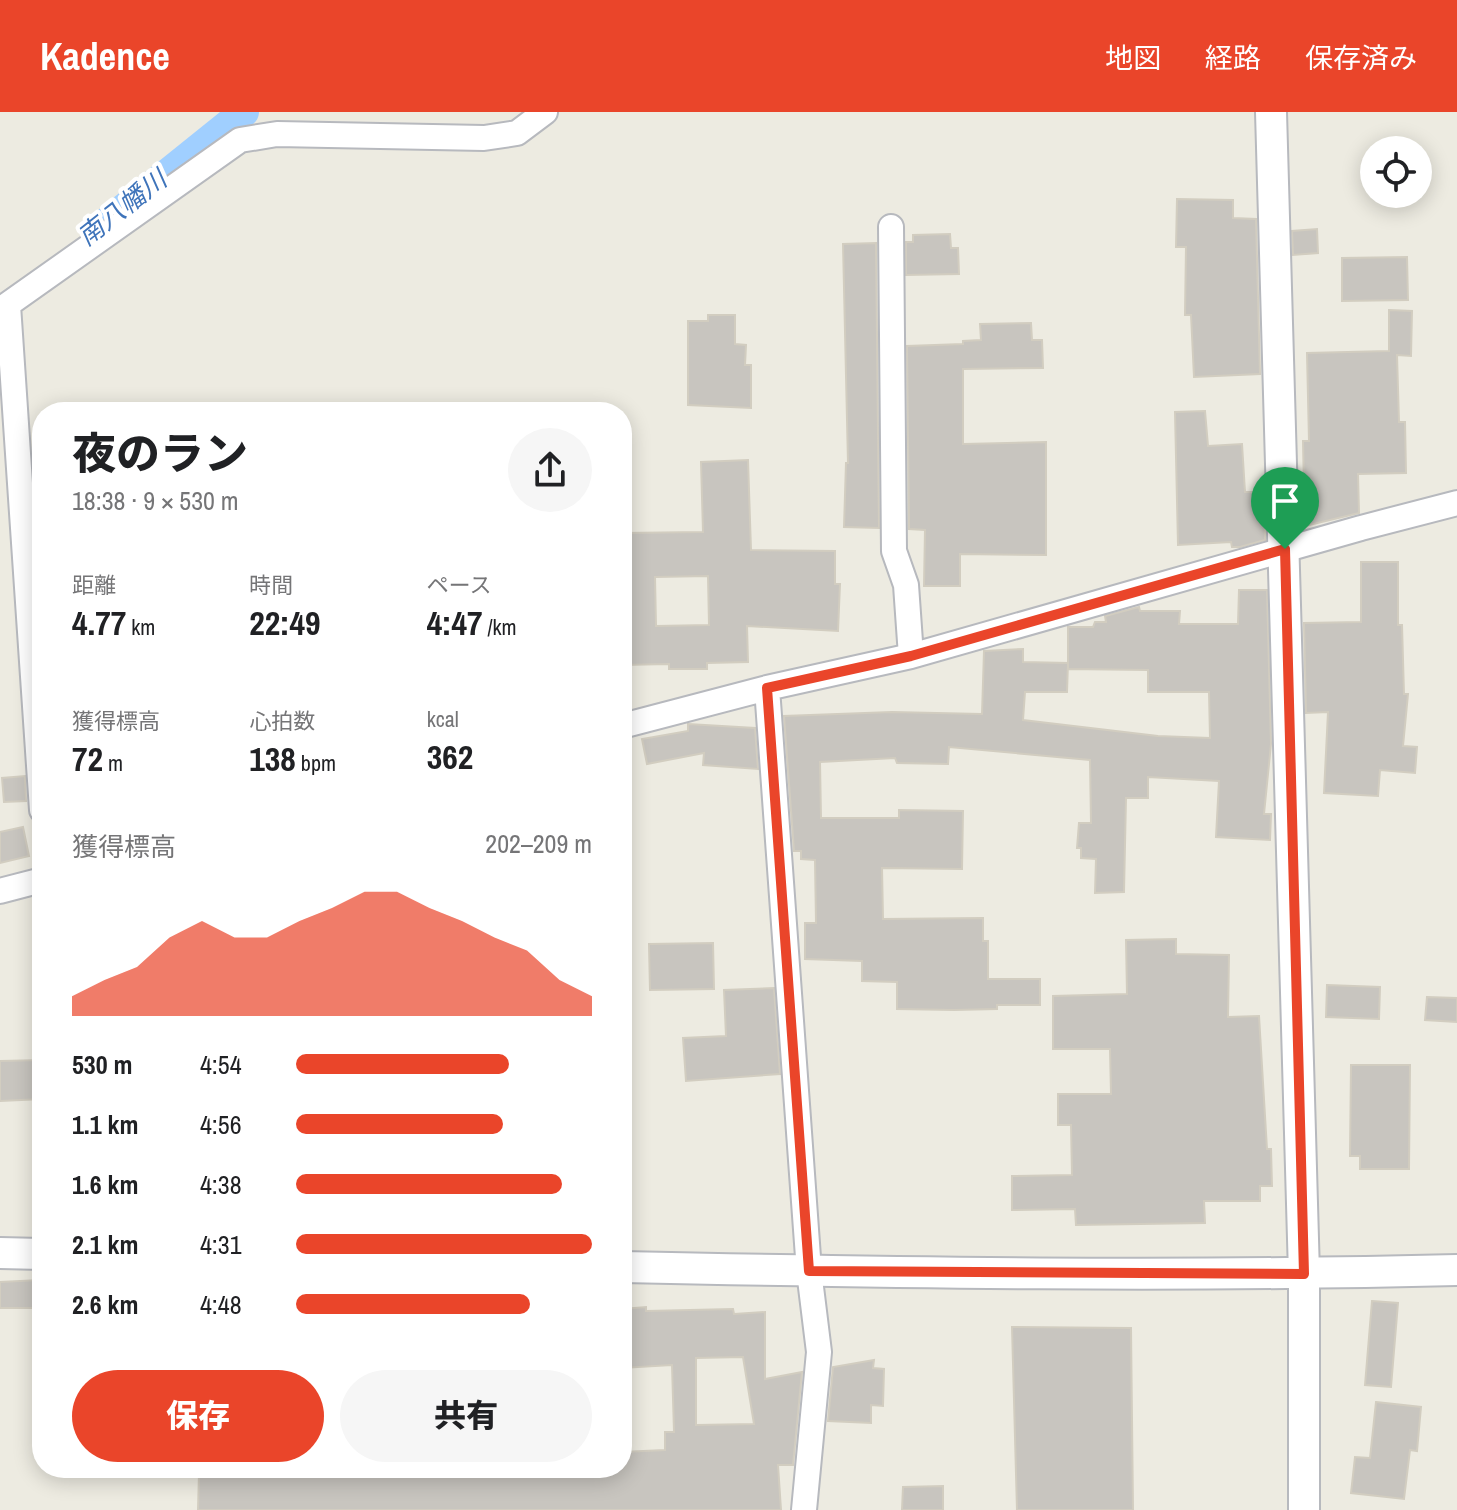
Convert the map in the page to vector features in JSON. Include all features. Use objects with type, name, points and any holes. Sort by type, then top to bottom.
[{"type":"street","points":[[32,678],[4,308],[240,140],[277,134],[484,138],[517,133],[545,112]]},
{"type":"street","points":[[1271,112],[1304,1274],[1304,1510]]},
{"type":"street","points":[[891,227],[894,551],[906,585],[911,656]]},
{"type":"street","points":[[632,723],[767,688],[911,656],[1457,503]]},
{"type":"street","points":[[767,688],[809,1271],[819,1352],[804,1510]]},
{"type":"street","points":[[0,891],[32,883]]},
{"type":"street","points":[[0,1253],[32,1254]]},
{"type":"street","points":[[632,1267],[1304,1274],[1457,1270]]},
{"type":"building","points":[[1177,199],[1233,200],[1233,218],[1256,219],[1260,374],[1194,377],[1191,315],[1185,315],[1186,247],[1176,247]]},
{"type":"building","points":[[1317,229],[1318,253],[1293,255],[1292,231]]},
{"type":"building","points":[[950,234],[951,248],[958,248],[959,274],[906,275],[906,242],[913,242],[913,235]]},
{"type":"building","points":[[876,243],[879,528],[844,527],[848,463],[843,244]]},
{"type":"building","points":[[1407,257],[1408,300],[1342,301],[1342,258]]},
{"type":"building","points":[[1389,310],[1412,311],[1411,356],[1397,355],[1399,422],[1405,422],[1406,473],[1358,474],[1359,513],[1301,527],[1303,441],[1309,441],[1307,353],[1389,351]]},
{"type":"building","points":[[708,315],[735,315],[735,344],[746,345],[745,365],[751,365],[751,408],[688,405],[688,321],[708,321]]},
{"type":"building","points":[[1031,323],[1032,340],[1042,340],[1043,368],[963,369],[963,444],[1046,442],[1046,555],[960,554],[960,586],[924,586],[925,530],[909,529],[907,346],[963,344],[963,341],[981,340],[980,324]]},
{"type":"building","points":[[1205,411],[1208,446],[1242,444],[1245,492],[1264,492],[1265,540],[1240,547],[1232,547],[1231,542],[1178,545],[1175,412]]},
{"type":"building","points":[[748,460],[751,550],[835,551],[835,584],[840,584],[838,631],[747,626],[748,662],[707,663],[707,669],[669,669],[669,664],[632,665],[632,533],[703,532],[701,462]],"holes":[[[708,576],[709,625],[656,626],[655,577]]]},
{"type":"building","points":[[1361,562],[1398,562],[1398,625],[1402,625],[1404,694],[1408,694],[1403,746],[1417,747],[1415,773],[1380,770],[1378,796],[1324,793],[1328,712],[1306,713],[1304,623],[1361,622]]},
{"type":"building","points":[[1239,590],[1267,590],[1271,744],[1264,814],[1271,814],[1270,840],[1216,837],[1219,781],[1148,777],[1148,798],[1126,798],[1124,892],[1095,893],[1096,859],[1081,858],[1081,848],[1077,848],[1079,823],[1091,823],[1090,760],[949,747],[948,764],[897,763],[895,758],[820,762],[821,818],[899,818],[899,810],[963,811],[962,869],[882,868],[883,919],[983,918],[983,941],[988,941],[988,979],[1040,979],[1040,1005],[997,1005],[997,1009],[897,1009],[897,982],[862,981],[862,961],[805,959],[805,923],[816,923],[815,860],[801,859],[801,851],[794,851],[784,716],[892,712],[982,714],[984,651],[1023,649],[1023,662],[1068,663],[1068,627],[1093,627],[1095,622],[1106,622],[1105,616],[1139,607],[1140,611],[1180,611],[1179,624],[1238,624]],"holes":[[[1068,663],[1068,669],[1148,670],[1148,692],[1209,692],[1210,738],[1158,736],[1023,720],[1025,692],[1067,692]]]},
{"type":"building","points":[[688,724],[755,728],[758,769],[703,765],[704,753],[647,764],[642,739],[688,731]]},
{"type":"building","points":[[25,776],[26,801],[4,802],[2,778]]},
{"type":"building","points":[[23,827],[29,856],[0,863],[0,832]]},
{"type":"building","points":[[1176,939],[1176,954],[1229,955],[1228,1017],[1259,1016],[1272,1186],[1260,1186],[1260,1201],[1204,1201],[1205,1223],[1076,1225],[1075,1209],[1012,1210],[1012,1176],[1072,1175],[1071,1125],[1058,1125],[1058,1094],[1111,1094],[1110,1049],[1053,1049],[1053,996],[1127,994],[1126,940]]},
{"type":"building","points":[[713,943],[714,989],[650,990],[649,944]]},
{"type":"building","points":[[1327,985],[1380,987],[1379,1019],[1326,1017]]},
{"type":"building","points":[[774,988],[780,1074],[686,1081],[683,1038],[726,1036],[724,990]]},
{"type":"building","points":[[1427,997],[1457,998],[1457,1022],[1425,1020]]},
{"type":"building","points":[[32,1060],[32,1099],[0,1101],[0,1061]]},
{"type":"building","points":[[1351,1065],[1410,1065],[1409,1169],[1360,1169],[1360,1156],[1350,1156]]},
{"type":"building","points":[[32,1280],[32,1308],[0,1308],[0,1282]]},
{"type":"building","points":[[1372,1301],[1398,1303],[1391,1387],[1365,1385]]},
{"type":"building","points":[[646,1307],[646,1311],[733,1309],[734,1314],[765,1312],[765,1379],[802,1372],[793,1465],[778,1465],[781,1510],[198,1510],[199,1478],[632,1478],[632,1452],[665,1450],[665,1432],[674,1432],[672,1365],[632,1367],[632,1308]],"holes":[[[743,1357],[754,1424],[696,1425],[696,1358]]]},
{"type":"building","points":[[1012,1327],[1131,1328],[1133,1510],[1017,1510]]},
{"type":"building","points":[[874,1360],[873,1368],[884,1369],[883,1406],[871,1405],[871,1423],[828,1421],[833,1367]]},
{"type":"building","points":[[1376,1402],[1421,1407],[1417,1451],[1410,1450],[1404,1499],[1351,1493],[1355,1457],[1370,1458]]},
{"type":"building","points":[[943,1486],[943,1510],[902,1510],[903,1487]]},
{"type":"waterway","name":"南八幡川","points":[[106,223],[244,112]]},
{"type":"route","points":[[1285,549],[1304,1274],[809,1271],[767,688],[911,656],[1285,549]]}]
